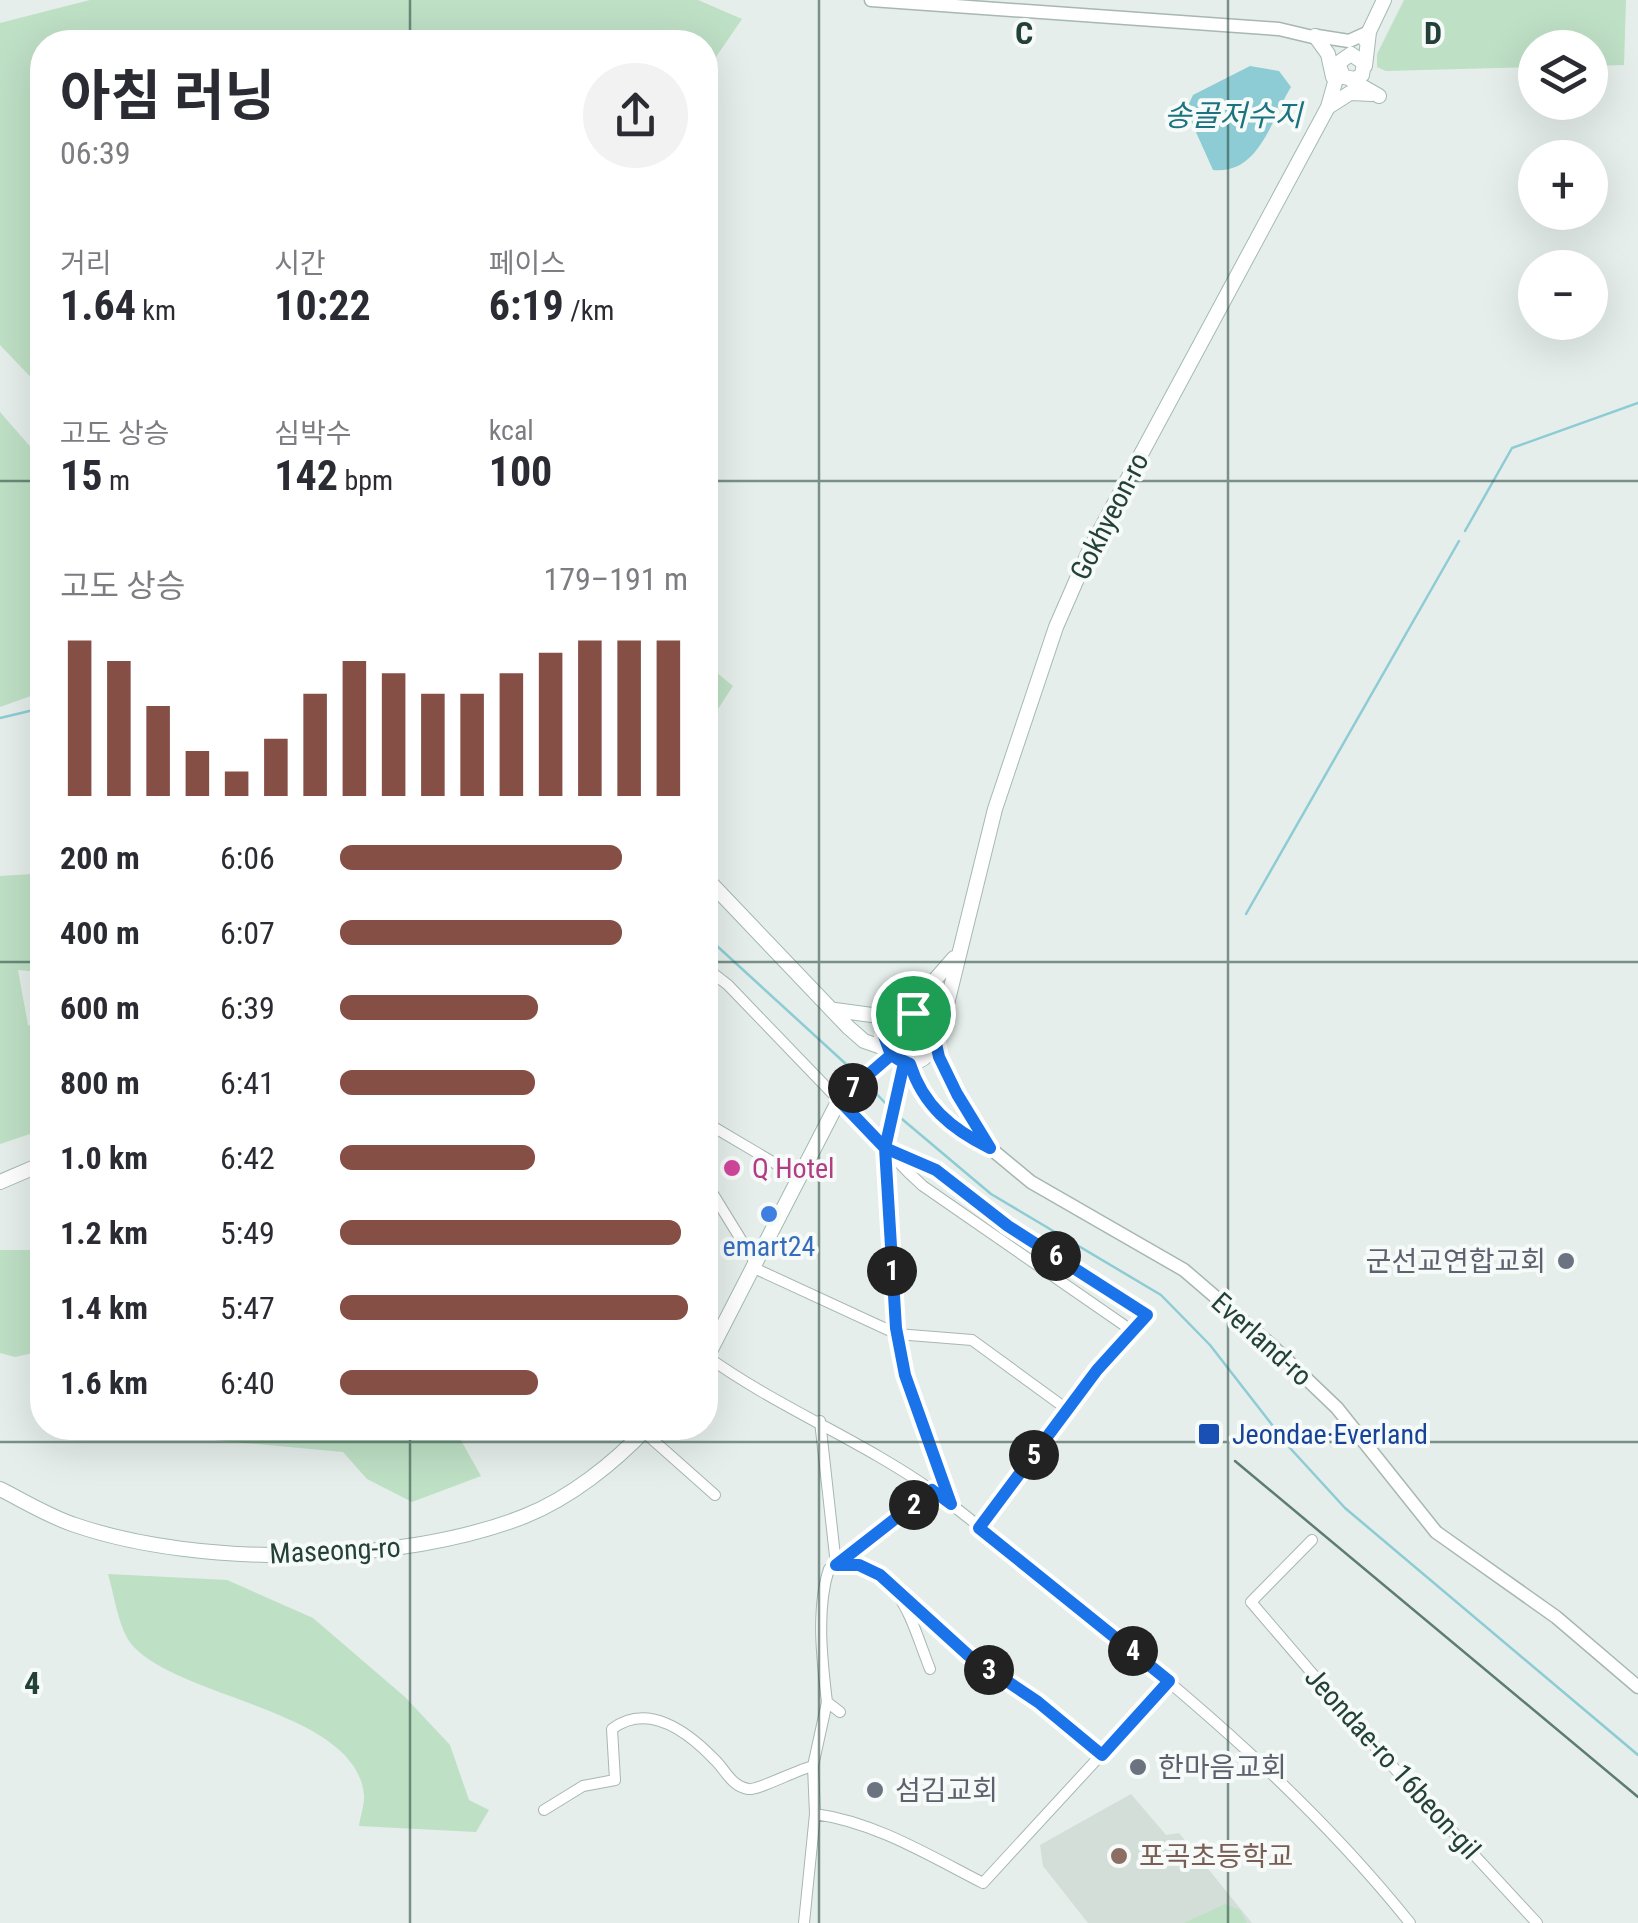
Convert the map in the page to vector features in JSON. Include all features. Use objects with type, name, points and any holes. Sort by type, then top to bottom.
[{"type":"main road","points":[[1345,75],[1343,58],[1369,32],[1384,0]]},
{"type":"main road","points":[[1345,75],[1359,78],[1365,67],[1369,32]]},
{"type":"main road","points":[[1369,32],[1368,63],[1379,96]]},
{"type":"main road","points":[[1315,36],[1325,47],[1332,68],[1328,107]]},
{"type":"main road","points":[[1351,54],[1362,59],[1379,96]]},
{"type":"main road","points":[[1345,75],[1379,96]]},
{"type":"main road","name":"Gokhyeon-ro","points":[[934,1038],[944,1016],[996,809],[1056,627],[1090,549],[1345,75]]},
{"type":"main road","points":[[1328,107],[1350,93],[1379,96]]},
{"type":"main road","name":"Everland-ro","points":[[718,889],[864,1041],[898,1058]]},
{"type":"main road","points":[[898,1058],[886,1029],[958,954]]},
{"type":"main road","points":[[718,1335],[842,1097],[876,1066],[898,1058],[926,1058],[934,1038],[921,1016],[835,1010]]},
{"type":"main road","points":[[0,1182],[30,1169]]},
{"type":"main road","name":"Maseong-ro","points":[[0,1489],[75,1525],[182,1548],[280,1556],[410,1548],[526,1516],[590,1480],[635,1440]]},
{"type":"street","points":[[871,0],[1279,29],[1349,41],[1369,32]]},
{"type":"street","points":[[1315,36],[1351,54]]},
{"type":"street","points":[[1315,36],[1328,44],[1345,75]]},
{"type":"street","points":[[718,977],[842,1097],[923,1186],[1131,1330]]},
{"type":"street","points":[[934,1038],[957,1094],[990,1148]]},
{"type":"street","points":[[898,1058],[901,1092],[885,1148],[897,1334],[905,1375],[951,1504]]},
{"type":"street","name":"Everland-ro","points":[[898,1058],[929,1106],[968,1137],[990,1148],[1031,1182],[1152,1251],[1203,1286],[1336,1408],[1436,1532],[1556,1617],[1638,1687]]},
{"type":"street","points":[[718,1130],[798,1177]]},
{"type":"street","points":[[885,1148],[936,1170],[1008,1226],[1147,1315],[1097,1370],[979,1528]]},
{"type":"street","points":[[718,1203],[755,1266],[897,1334],[972,1340],[1068,1410]]},
{"type":"street","points":[[718,1365],[820,1421],[951,1504],[1169,1681],[1324,1821],[1410,1923]]},
{"type":"street","points":[[820,1421],[836,1565]]},
{"type":"street","points":[[657,1440],[715,1495]]},
{"type":"street","points":[[804,1923],[815,1814],[813,1766],[827,1702],[824,1592],[829,1569],[932,1490]]},
{"type":"street","name":"Jeondae-ro 16beon-gil","points":[[1312,1540],[1251,1602],[1383,1756],[1537,1923]]},
{"type":"street","points":[[836,1565],[859,1565],[880,1575],[902,1599],[1102,1755]]},
{"type":"street","points":[[902,1599],[930,1669]]},
{"type":"street","points":[[815,1814],[838,1817],[894,1839],[983,1882],[1169,1681]]},
{"type":"street","points":[[827,1702],[840,1712]]},
{"type":"street","points":[[544,1810],[583,1786],[615,1780],[610,1740],[612,1729],[619,1724],[666,1721],[712,1756],[734,1783],[750,1790],[790,1770],[813,1766]]},
{"type":"shaded area","name":"포곡초등학교","points":[[1131,1794],[1166,1835],[1179,1833],[1252,1923],[1088,1923],[1043,1866],[1040,1845]]},
{"type":"green space","points":[[90,0],[698,0],[742,19],[718,54],[718,30],[30,30],[30,376],[0,345],[0,23]]},
{"type":"green space","points":[[1404,0],[1626,0],[1624,65],[1608,65],[1608,30],[1518,30],[1518,67],[1386,71],[1377,67],[1377,54]]},
{"type":"green space","points":[[0,412],[30,446],[30,696],[0,707]]},
{"type":"green space","points":[[718,674],[733,686],[718,709]]},
{"type":"green space","points":[[30,874],[30,971],[18,970],[30,1026],[30,1134],[0,1144],[0,876]]},
{"type":"green space","points":[[0,1250],[30,1250],[30,1354],[15,1357],[0,1353]]},
{"type":"green space","points":[[214,1440],[461,1440],[481,1476],[412,1502],[367,1479],[343,1452]]},
{"type":"green space","points":[[108,1574],[227,1580],[313,1618],[405,1697],[450,1745],[469,1800],[489,1810],[476,1832],[359,1826],[364,1795],[354,1766],[332,1743],[301,1725],[189,1680],[133,1646],[121,1622]]},
{"type":"green space","points":[[1225,1904],[1240,1910],[1247,1923],[1184,1923]]},
{"type":"water","name":"송골저수지","points":[[1250,66],[1279,71],[1291,87],[1253,154],[1229,169],[1213,170],[1186,110],[1193,95]]},
{"type":"waterway","points":[[1465,531],[1512,448],[1638,403]]},
{"type":"waterway","points":[[1246,914],[1459,541]]},
{"type":"waterway","points":[[0,718],[30,711]]},
{"type":"waterway","points":[[718,947],[859,1076]]},
{"type":"waterway","points":[[868,1085],[890,1108]]},
{"type":"waterway","points":[[896,1114],[991,1194],[1161,1295],[1210,1345],[1290,1448],[1345,1508],[1638,1755]]},
{"type":"tram line","points":[[1235,1461],[1638,1797]]},
{"type":"place","name":"Q Hotel","points":[[732,1168]]},
{"type":"place","name":"emart24","points":[[769,1214]]},
{"type":"place","name":"군선교연합교회","points":[[1566,1261]]},
{"type":"place","name":"Jeondae·Everland","points":[[1209,1434]]},
{"type":"place","name":"한마음교회","points":[[1138,1767]]},
{"type":"place","name":"섬김교회","points":[[875,1790]]},
{"type":"place","name":"포곡초등학교","points":[[1119,1856]]},
{"type":"route","points":[[913,1013],[894,1018],[884,1036],[886,1050],[904,1063],[901,1092],[885,1148],[888,1226],[896,1328],[905,1375],[951,1504],[932,1490],[836,1565],[859,1565],[880,1575],[968,1655],[1038,1702],[1102,1755],[1169,1681],[979,1528],[1097,1370],[1147,1315],[1008,1226],[936,1170],[885,1148],[839,1100],[891,1055],[897,1060],[904,1063],[910,1064],[929,1106],[968,1137],[990,1148],[939,1057],[932,1026],[913,1013]]}]
